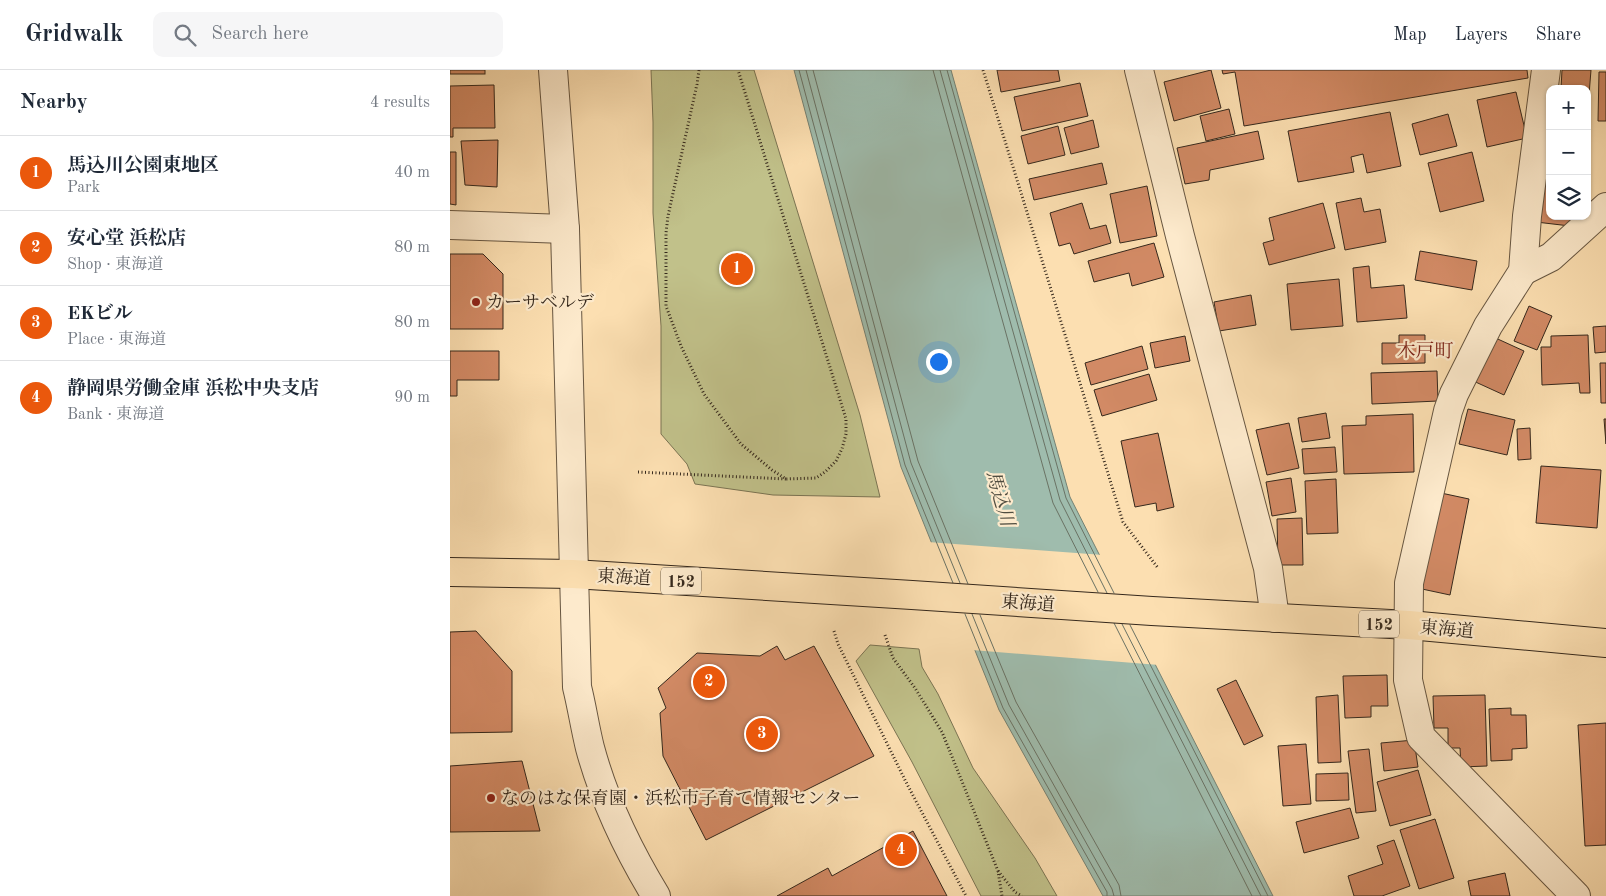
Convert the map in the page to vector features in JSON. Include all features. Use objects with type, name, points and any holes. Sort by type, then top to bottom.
[{"type":"highway","name":"東海道","points":[[450,572],[573,574],[1152,611],[1409,625],[1606,643]]},
{"type":"street","points":[[553,70],[565,229],[573,574],[578,687],[590,748],[604,790],[626,844],[656,896]]},
{"type":"street","points":[[1140,70],[1180,236],[1268,568],[1275,618]]},
{"type":"street","points":[[1546,70],[1527,216],[1522,271],[1488,326],[1454,394],[1409,582],[1408,680],[1421,737],[1576,896]]},
{"type":"street","points":[[1522,271],[1551,257],[1606,207]]},
{"type":"street","points":[[450,225],[565,229]]},
{"type":"path","points":[[699,70],[698,84],[668,216],[666,306],[681,346],[704,394],[742,444],[772,470],[786,479]]},
{"type":"path","points":[[638,472],[786,479],[816,478],[836,461],[846,434],[846,419],[738,70]]},
{"type":"path","points":[[983,70],[1123,522],[1158,568]]},
{"type":"path","points":[[834,631],[838,644],[966,896]]},
{"type":"path","points":[[885,635],[894,658],[916,688],[942,732],[998,871],[1002,896]]},
{"type":"path","points":[[998,871],[1015,892],[1022,896]]},
{"type":"green space","points":[[651,70],[754,70],[860,415],[880,497],[773,495],[695,484],[687,464],[661,434],[661,326],[653,213]]},
{"type":"green space","points":[[870,645],[919,649],[922,667],[938,694],[973,768],[1035,858],[1057,896],[981,896],[912,762],[856,661]]},
{"type":"water","name":"馬込川","points":[[794,70],[951,70],[1070,497],[1273,896],[1103,896],[999,710],[901,467]]},
{"type":"pier","points":[[928,542],[1103,555],[1159,665],[972,650]]},
{"type":"building","points":[[450,70],[485,70],[485,74],[450,74]]},
{"type":"building","points":[[997,70],[1058,70],[1060,81],[1001,92]]},
{"type":"building","points":[[1211,70],[1221,108],[1174,121],[1164,82]]},
{"type":"building","points":[[1222,70],[1527,70],[1528,78],[1244,126],[1235,72],[1223,74]]},
{"type":"building","points":[[1562,70],[1591,70],[1590,85],[1561,85]]},
{"type":"building","points":[[1599,72],[1606,72],[1606,121],[1598,121]]},
{"type":"building","points":[[1080,83],[1088,116],[1022,131],[1014,97]]},
{"type":"building","points":[[494,85],[495,128],[453,128],[453,137],[450,137],[450,86]]},
{"type":"building","points":[[1516,92],[1527,138],[1487,147],[1477,100]]},
{"type":"building","points":[[1229,109],[1235,134],[1206,141],[1200,116]]},
{"type":"building","points":[[1390,112],[1401,166],[1367,173],[1363,154],[1351,157],[1354,172],[1298,182],[1288,131]]},
{"type":"building","points":[[1448,114],[1457,146],[1420,155],[1412,124]]},
{"type":"building","points":[[1093,120],[1099,147],[1071,154],[1064,128]]},
{"type":"building","points":[[1058,126],[1065,155],[1028,164],[1021,136]]},
{"type":"building","points":[[1258,131],[1264,159],[1210,170],[1209,180],[1185,184],[1177,148]]},
{"type":"building","points":[[498,140],[497,187],[465,185],[461,141]]},
{"type":"building","points":[[450,152],[456,152],[456,205],[450,204]]},
{"type":"building","points":[[1472,152],[1484,201],[1440,212],[1428,163]]},
{"type":"building","points":[[1102,163],[1107,184],[1034,200],[1029,179]]},
{"type":"building","points":[[1541,179],[1546,179],[1546,220],[1571,220],[1570,226],[1536,222]]},
{"type":"building","points":[[1147,186],[1157,236],[1120,243],[1110,194]]},
{"type":"building","points":[[1361,198],[1364,212],[1380,209],[1386,242],[1345,250],[1336,203]]},
{"type":"building","points":[[1082,203],[1090,229],[1106,225],[1111,243],[1074,254],[1070,243],[1059,246],[1050,213]]},
{"type":"building","points":[[1323,203],[1335,248],[1269,265],[1263,243],[1274,240],[1269,218]]},
{"type":"building","points":[[1154,243],[1164,277],[1132,286],[1129,273],[1094,282],[1088,261]]},
{"type":"building","points":[[1420,251],[1477,261],[1472,290],[1415,280]]},
{"type":"building","name":"カーサベルデ","points":[[450,254],[483,254],[503,274],[503,329],[450,329]]},
{"type":"building","points":[[1369,266],[1371,288],[1404,285],[1407,318],[1357,322],[1353,268]]},
{"type":"building","points":[[1339,279],[1343,326],[1291,330],[1287,284]]},
{"type":"building","points":[[1251,295],[1256,325],[1219,331],[1214,302]]},
{"type":"building","points":[[1529,306],[1552,316],[1537,350],[1514,341]]},
{"type":"building","points":[[1606,326],[1606,352],[1595,353],[1593,327]]},
{"type":"building","points":[[1399,335],[1425,335],[1425,363],[1382,364],[1382,343],[1399,343]]},
{"type":"building","points":[[1489,335],[1524,351],[1504,395],[1469,379]]},
{"type":"building","points":[[1588,335],[1590,393],[1580,393],[1579,383],[1542,385],[1541,347],[1551,347],[1551,336]]},
{"type":"building","points":[[1185,336],[1190,361],[1155,368],[1150,343]]},
{"type":"building","points":[[1142,346],[1148,369],[1091,385],[1085,363]]},
{"type":"building","points":[[450,351],[499,351],[499,380],[457,380],[457,396],[450,396]]},
{"type":"building","points":[[1600,363],[1606,363],[1606,403],[1601,403]]},
{"type":"building","points":[[1437,371],[1438,401],[1372,404],[1371,373]]},
{"type":"building","points":[[1149,374],[1157,400],[1102,416],[1094,390]]},
{"type":"building","points":[[1468,409],[1515,420],[1507,455],[1459,444]]},
{"type":"building","points":[[1326,413],[1330,438],[1302,442],[1298,418]]},
{"type":"building","points":[[1413,414],[1414,472],[1344,474],[1342,426],[1366,425],[1366,416]]},
{"type":"building","points":[[1604,419],[1606,419],[1606,444]]},
{"type":"building","points":[[1289,423],[1299,468],[1267,475],[1256,430]]},
{"type":"building","points":[[1530,428],[1531,459],[1518,460],[1517,429]]},
{"type":"building","points":[[1158,433],[1174,507],[1157,511],[1156,503],[1135,507],[1121,441]]},
{"type":"building","points":[[1335,447],[1337,472],[1304,474],[1302,449]]},
{"type":"building","points":[[1541,466],[1601,470],[1597,528],[1536,523]]},
{"type":"building","points":[[1291,478],[1296,512],[1272,516],[1266,482]]},
{"type":"building","points":[[1336,479],[1338,533],[1307,534],[1305,481]]},
{"type":"building","points":[[1441,493],[1469,499],[1450,595],[1422,589]]},
{"type":"building","points":[[1302,518],[1303,565],[1278,565],[1277,519]]},
{"type":"building","points":[[476,631],[512,671],[512,732],[450,733],[450,632]]},
{"type":"building","points":[[777,646],[785,660],[814,646],[874,756],[706,840],[663,756],[660,713],[666,708],[658,688],[697,653],[760,656]]},
{"type":"building","points":[[1387,675],[1388,706],[1371,706],[1371,717],[1345,718],[1343,676]]},
{"type":"building","points":[[1236,680],[1263,736],[1244,745],[1217,689]]},
{"type":"building","points":[[1338,695],[1341,762],[1318,763],[1316,697]]},
{"type":"building","points":[[1485,695],[1487,766],[1461,767],[1460,748],[1448,748],[1448,728],[1434,728],[1433,696]]},
{"type":"building","points":[[1511,708],[1511,715],[1526,715],[1527,748],[1512,749],[1512,760],[1491,761],[1489,709]]},
{"type":"building","points":[[1606,723],[1606,845],[1585,846],[1578,725]]},
{"type":"building","points":[[1414,740],[1418,767],[1384,771],[1381,743]]},
{"type":"building","points":[[1306,744],[1311,804],[1283,806],[1278,746]]},
{"type":"building","points":[[1369,749],[1376,811],[1356,813],[1348,751]]},
{"type":"building","name":"なのはな保育園・浜松市子育て情報センター","points":[[522,761],[540,831],[450,832],[450,766]]},
{"type":"building","points":[[1418,770],[1431,815],[1390,826],[1377,782]]},
{"type":"building","points":[[1348,773],[1349,800],[1316,801],[1316,774]]},
{"type":"building","points":[[1350,808],[1359,838],[1304,853],[1296,822]]},
{"type":"building","points":[[1435,819],[1454,878],[1419,889],[1400,830]]},
{"type":"building","points":[[913,831],[947,896],[777,896],[828,868],[832,876]]},
{"type":"building","points":[[1394,840],[1410,886],[1382,896],[1354,896],[1348,876],[1383,864],[1377,846]]},
{"type":"building","points":[[1505,873],[1510,896],[1471,896],[1468,881]]},
{"type":"place","name":"馬込川公園東地区","points":[[737,269]]},
{"type":"place","name":"カーサベルデ","points":[[476,302]]},
{"type":"place","name":"安心堂 浜松店","points":[[709,682]]},
{"type":"place","name":"EKビル","points":[[762,734]]},
{"type":"place","name":"なのはな保育園・浜松市子育て情報センター","points":[[491,798]]},
{"type":"place","name":"静岡県労働金庫 浜松中央支店","points":[[901,850]]},
{"type":"district","name":"木戸町","points":[[1425,350]]}]
